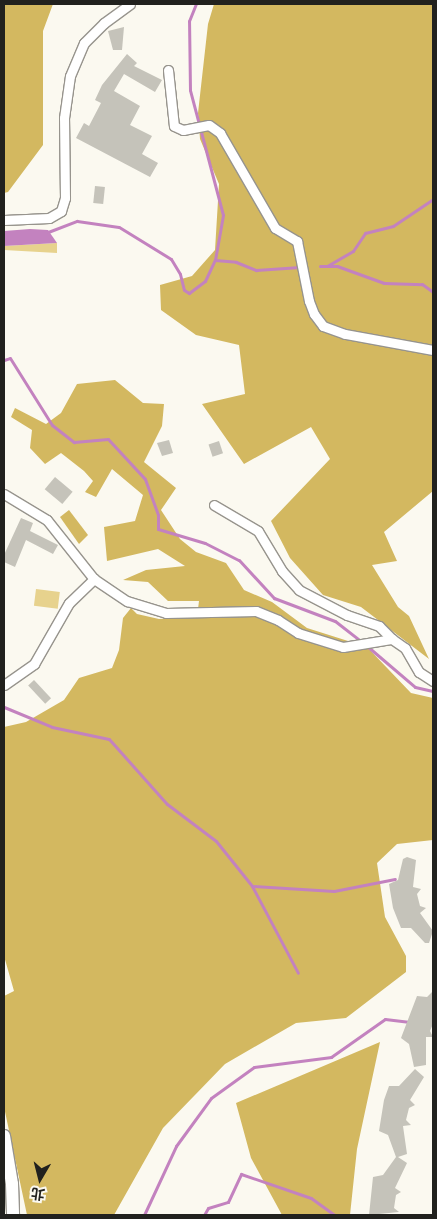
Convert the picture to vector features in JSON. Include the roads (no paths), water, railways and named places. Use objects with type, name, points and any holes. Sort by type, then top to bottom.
[{"type":"street","points":[[4,220],[48,218],[61,211],[66,198],[66,100],[77,56],[92,34],[130,4]]},
{"type":"street","points":[[168,70],[172,122],[178,129],[188,129],[204,124],[220,133],[275,228],[298,241],[309,301],[314,314],[324,326],[345,334],[433,350]]},
{"type":"street","points":[[4,494],[47,520],[94,579],[113,594],[152,610],[173,613],[256,611],[305,636],[338,646],[360,646],[392,639]]},
{"type":"street","points":[[214,505],[258,531],[282,572],[299,590],[348,615],[379,626],[392,639],[405,648],[420,672],[433,681]]},
{"type":"street","points":[[4,685],[38,660],[69,603],[94,579]]},
{"type":"street","points":[[4,1136],[12,1184],[13,1215]]},
{"type":"waterway","points":[[48,232],[77,221],[119,227],[171,259],[180,274],[184,290],[189,293],[205,281],[215,260],[223,215],[190,90],[189,21],[196,4]]},
{"type":"waterway","points":[[327,266],[353,251],[365,233],[393,226],[433,199]]},
{"type":"waterway","points":[[215,260],[236,262],[256,270],[300,267]]},
{"type":"waterway","points":[[320,266],[337,266],[384,283],[422,284],[433,292]]},
{"type":"waterway","points":[[4,360],[10,358],[52,425],[74,442],[108,439],[145,479],[158,515],[158,529],[205,543],[239,560],[274,598],[335,621],[362,642]]},
{"type":"waterway","points":[[367,646],[415,687],[433,691]]},
{"type":"waterway","points":[[4,707],[52,727],[109,739],[167,804],[216,841],[252,886],[298,973]]},
{"type":"waterway","points":[[252,886],[334,891],[395,879]]},
{"type":"waterway","points":[[144,1215],[176,1146],[211,1098],[254,1067],[331,1057],[385,1019],[410,1022]]},
{"type":"waterway","points":[[204,1215],[208,1208],[228,1202],[241,1174],[311,1198],[334,1215]]}]
